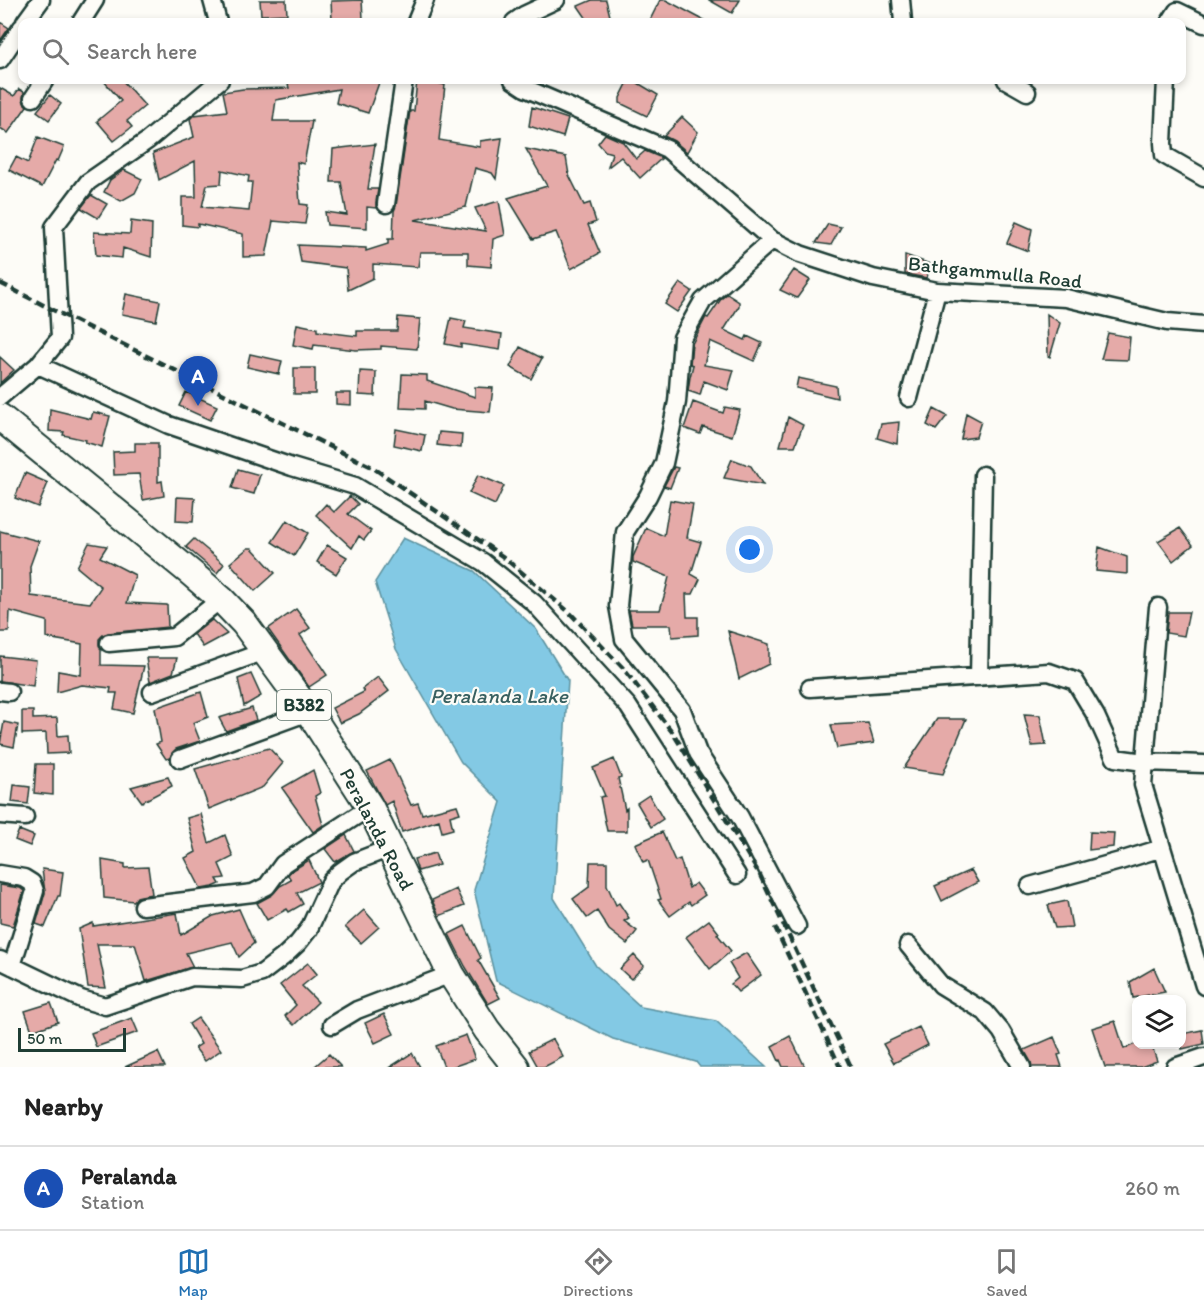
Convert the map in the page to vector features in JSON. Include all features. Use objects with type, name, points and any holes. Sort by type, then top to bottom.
[{"type":"main road","name":"Peralanda Road","points":[[0,417],[191,573],[244,623],[309,712],[370,807],[452,974],[487,1030],[516,1067]]},
{"type":"street","points":[[29,18],[40,0]]},
{"type":"street","points":[[84,18],[95,0]]},
{"type":"street","points":[[212,0],[217,18]]},
{"type":"street","points":[[418,18],[425,0]]},
{"type":"street","points":[[520,18],[556,0]]},
{"type":"street","points":[[901,0],[903,18]]},
{"type":"street","points":[[1173,18],[1177,11],[1204,24]]},
{"type":"street","points":[[0,60],[18,33]]},
{"type":"street","points":[[33,98],[42,84]]},
{"type":"street","points":[[0,397],[38,365],[60,338],[54,228],[88,182],[147,141],[215,84]]},
{"type":"street","points":[[386,204],[403,84]]},
{"type":"street","name":"Bathgammulla Road","points":[[519,84],[667,149],[772,240],[800,254],[873,278],[937,291],[1066,298],[1167,322],[1204,325]]},
{"type":"street","points":[[1013,84],[1027,92]]},
{"type":"street","points":[[1166,84],[1164,155],[1204,178]]},
{"type":"street","points":[[772,240],[702,301],[682,338],[677,402],[664,463],[648,496],[625,532],[618,606],[624,639],[682,710],[698,753],[740,817],[796,926]]},
{"type":"street","points":[[909,398],[937,291]]},
{"type":"street","points":[[38,365],[169,425],[355,486],[483,562],[534,603],[628,706],[737,875]]},
{"type":"street","points":[[979,677],[983,474]]},
{"type":"street","points":[[109,643],[174,637],[221,599]]},
{"type":"street","points":[[1158,608],[1143,785],[1204,986]]},
{"type":"street","points":[[152,693],[265,651]]},
{"type":"street","points":[[810,688],[1049,672],[1076,681],[1096,716],[1115,758],[1144,762],[1204,764]]},
{"type":"street","points":[[180,759],[309,712]]},
{"type":"street","points":[[143,906],[253,893],[267,886],[283,864],[370,807]]},
{"type":"street","points":[[0,815],[25,817]]},
{"type":"street","points":[[0,874],[24,878],[32,883],[35,891],[6,963],[81,999],[105,1006],[192,977],[243,979],[262,973],[283,957],[304,936],[331,881],[354,862],[390,848]]},
{"type":"street","points":[[1030,886],[1162,848]]},
{"type":"street","points":[[908,945],[941,985],[985,1012],[1001,1031],[1022,1067]]},
{"type":"street","points":[[332,1024],[357,1010],[452,974]]},
{"type":"street","points":[[1175,1067],[1204,1057]]},
{"type":"water","name":"Peralanda Lake","points":[[403,538],[474,571],[536,629],[568,681],[554,898],[596,966],[641,1007],[716,1021],[766,1067],[700,1067],[696,1062],[613,1039],[496,981],[474,890],[501,802],[461,762],[396,649],[375,582]]},
{"type":"building","points":[[260,0],[286,0],[287,14],[261,15]]},
{"type":"building","points":[[362,0],[363,18],[332,18],[331,1]]},
{"type":"building","points":[[592,0],[606,0],[610,18],[586,18],[578,6]]},
{"type":"building","points":[[660,0],[666,0],[700,18],[651,18]]},
{"type":"building","points":[[709,0],[740,0],[732,13]]},
{"type":"building","points":[[0,22],[9,28],[0,41]]},
{"type":"building","points":[[106,84],[126,84],[145,106],[127,121],[132,127],[114,141],[97,121],[121,101]]},
{"type":"building","points":[[288,84],[379,84],[368,113],[336,103],[339,89],[276,100],[273,121],[312,121],[304,164],[297,162],[300,204],[308,205],[305,224],[273,221],[266,256],[243,257],[243,234],[198,224],[198,227],[182,225],[182,197],[196,197],[195,161],[159,180],[153,153],[194,137],[190,119],[194,115],[227,111],[223,92],[289,88]],"holes":[[[222,170],[249,176],[248,182],[252,182],[249,211],[202,207],[207,185],[221,184]]]},
{"type":"building","points":[[417,84],[445,85],[439,140],[480,147],[480,141],[502,138],[496,179],[492,173],[475,168],[466,207],[415,220],[486,231],[475,208],[499,201],[505,235],[493,239],[491,267],[468,265],[468,252],[420,252],[418,267],[373,264],[373,278],[348,290],[346,268],[301,262],[298,245],[366,248],[366,251],[388,244],[388,239],[393,239],[394,211],[410,111],[414,111]]},
{"type":"building","points":[[627,84],[640,84],[658,95],[647,116],[620,103]]},
{"type":"building","points":[[0,88],[14,96],[19,89],[24,92],[24,103],[27,106],[8,133],[0,128]]},
{"type":"building","points":[[50,95],[61,104],[49,120],[37,111]]},
{"type":"building","points":[[532,107],[568,119],[563,137],[529,126]]},
{"type":"building","points":[[682,117],[698,132],[687,152],[664,136]]},
{"type":"building","points":[[605,134],[623,142],[636,159],[645,151],[662,158],[640,178],[621,157],[608,167],[612,153],[605,151],[598,143]]},
{"type":"building","points":[[38,137],[64,147],[42,187],[9,170],[16,157],[28,163]]},
{"type":"building","points":[[375,144],[368,189],[378,189],[376,208],[367,207],[367,228],[327,225],[325,212],[347,215],[341,182],[331,182],[333,149]]},
{"type":"building","points":[[526,149],[566,157],[569,175],[584,205],[590,203],[596,222],[588,225],[600,253],[571,269],[556,232],[533,239],[508,198],[547,186]]},
{"type":"building","points":[[124,170],[142,179],[135,193],[121,201],[104,192],[110,180]]},
{"type":"building","points":[[91,195],[107,204],[98,218],[81,208]]},
{"type":"building","points":[[131,221],[152,224],[151,257],[123,248],[122,258],[96,255],[94,232],[130,234]]},
{"type":"building","points":[[1016,222],[1032,229],[1028,251],[1007,243]]},
{"type":"building","points":[[828,224],[841,227],[831,245],[816,243]]},
{"type":"building","points":[[905,255],[930,264],[927,278],[905,274]]},
{"type":"building","points":[[794,270],[810,280],[797,298],[780,290]]},
{"type":"building","points":[[680,283],[692,291],[677,312],[665,304]]},
{"type":"building","points":[[126,294],[160,301],[156,321],[122,314]]},
{"type":"building","points":[[727,294],[739,302],[739,306],[724,330],[745,340],[747,336],[762,343],[754,361],[710,341],[704,365],[734,370],[728,390],[704,381],[700,395],[688,391],[693,365],[690,364],[692,344],[706,317],[708,318]]},
{"type":"building","points":[[1047,314],[1060,323],[1050,357],[1048,356]]},
{"type":"building","points":[[398,317],[420,319],[417,349],[381,346],[381,349],[356,350],[314,345],[313,349],[293,345],[297,324],[317,328],[317,331],[357,336],[357,331],[397,331]]},
{"type":"building","points":[[451,318],[466,321],[464,328],[502,334],[500,350],[445,344]]},
{"type":"building","points":[[1108,333],[1130,337],[1128,360],[1101,359]]},
{"type":"building","points":[[520,347],[542,358],[531,379],[510,367]]},
{"type":"building","points":[[250,354],[282,361],[279,374],[247,367]]},
{"type":"building","points":[[0,357],[14,370],[0,383]]},
{"type":"building","points":[[294,368],[315,368],[315,394],[294,394]]},
{"type":"building","points":[[360,371],[376,372],[375,396],[359,395]]},
{"type":"building","points":[[402,374],[427,375],[427,381],[475,397],[475,387],[493,388],[490,412],[452,409],[425,401],[425,409],[400,408]]},
{"type":"building","points":[[798,378],[836,386],[837,398],[796,388]]},
{"type":"building","points":[[186,392],[217,406],[210,420],[179,406]]},
{"type":"building","points":[[336,393],[351,393],[351,405],[336,404]]},
{"type":"building","points":[[693,402],[723,413],[725,407],[740,410],[732,436],[703,427],[700,434],[684,428]]},
{"type":"building","points":[[50,409],[91,419],[93,412],[110,416],[102,447],[85,442],[86,440],[63,435],[64,432],[49,431]]},
{"type":"building","points":[[934,409],[947,416],[936,430],[927,425]]},
{"type":"building","points":[[966,413],[981,421],[976,437],[961,439]]},
{"type":"building","points":[[788,417],[803,425],[795,446],[780,446]]},
{"type":"building","points":[[899,422],[897,444],[877,438],[881,424]]},
{"type":"building","points":[[396,429],[425,435],[422,451],[394,445]]},
{"type":"building","points":[[439,432],[462,434],[461,448],[437,445]]},
{"type":"building","points":[[135,443],[158,443],[158,482],[162,481],[164,496],[143,500],[139,474],[114,475],[113,452],[135,451]]},
{"type":"building","points":[[732,459],[751,466],[763,485],[724,478]]},
{"type":"building","points":[[674,467],[678,468],[670,488],[664,486]]},
{"type":"building","points":[[238,469],[260,475],[254,494],[232,488]]},
{"type":"building","points":[[25,473],[48,483],[38,507],[15,498]]},
{"type":"building","points":[[478,475],[504,486],[495,505],[469,493]]},
{"type":"building","points":[[350,496],[358,504],[348,514],[371,531],[364,540],[359,536],[352,548],[316,515],[326,504],[334,512]]},
{"type":"building","points":[[177,497],[195,498],[193,522],[176,521]]},
{"type":"building","points":[[670,500],[693,504],[687,538],[701,542],[691,574],[700,579],[693,594],[686,594],[687,617],[698,617],[698,635],[672,637],[671,625],[632,625],[629,610],[660,610],[669,577],[633,562],[633,557],[646,528],[664,536]]},
{"type":"building","points":[[287,520],[308,533],[294,556],[272,542]]},
{"type":"building","points":[[1180,528],[1193,545],[1173,561],[1158,541]]},
{"type":"building","points":[[0,531],[39,541],[30,566],[31,596],[90,603],[101,587],[77,567],[89,543],[107,546],[100,557],[135,575],[127,603],[167,605],[168,627],[108,633],[99,639],[101,665],[144,666],[133,713],[114,709],[117,693],[110,693],[111,688],[82,685],[57,692],[58,671],[81,675],[82,644],[47,638],[47,621],[10,611],[9,632],[0,632]]},
{"type":"building","points":[[194,539],[224,564],[217,573],[186,547]]},
{"type":"building","points":[[327,545],[347,557],[336,574],[317,562]]},
{"type":"building","points":[[1099,547],[1127,557],[1127,574],[1096,571]]},
{"type":"building","points":[[248,548],[252,548],[275,573],[255,591],[230,563]]},
{"type":"building","points":[[296,609],[310,628],[300,635],[327,675],[309,687],[268,629]]},
{"type":"building","points":[[1168,612],[1189,612],[1184,636],[1166,633]]},
{"type":"building","points":[[212,620],[227,634],[203,647],[194,634]]},
{"type":"building","points":[[728,631],[769,644],[769,664],[739,679]]},
{"type":"building","points":[[0,656],[36,660],[33,686],[0,681]]},
{"type":"building","points":[[146,658],[177,658],[173,673],[150,682]]},
{"type":"building","points":[[251,674],[261,696],[244,706],[238,679]]},
{"type":"building","points":[[378,677],[389,691],[359,714],[340,723],[332,708],[364,692],[362,689]]},
{"type":"building","points":[[201,692],[208,717],[193,723],[200,741],[176,749],[170,758],[166,759],[156,744],[161,742],[155,708]]},
{"type":"building","points":[[252,708],[256,720],[226,731],[219,718]]},
{"type":"building","points":[[22,711],[33,711],[33,719],[57,718],[58,736],[68,735],[69,753],[47,754],[46,733],[22,734]]},
{"type":"building","points":[[1024,714],[1040,715],[1046,745],[1032,746]]},
{"type":"building","points":[[937,719],[966,719],[943,774],[904,768]]},
{"type":"building","points":[[4,722],[18,725],[14,747],[0,744]]},
{"type":"building","points":[[868,723],[874,743],[837,748],[831,725]]},
{"type":"building","points":[[269,748],[283,763],[263,787],[209,809],[195,769]]},
{"type":"building","points":[[614,759],[621,777],[618,778],[625,810],[627,808],[627,831],[607,831],[600,797],[605,796],[593,768]]},
{"type":"building","points":[[390,760],[411,805],[418,803],[422,814],[457,805],[460,813],[450,816],[453,829],[442,832],[439,820],[402,832],[392,801],[385,805],[367,771]]},
{"type":"building","points":[[36,764],[53,764],[53,795],[34,793]]},
{"type":"building","points":[[313,770],[320,793],[315,796],[323,825],[313,832],[282,788]]},
{"type":"building","points":[[168,777],[172,786],[142,802],[131,787]]},
{"type":"building","points":[[14,785],[30,787],[28,804],[12,802]]},
{"type":"building","points":[[649,795],[663,819],[651,827],[637,803]]},
{"type":"building","points":[[201,814],[209,843],[225,835],[233,857],[219,864],[225,878],[217,879],[220,884],[201,889],[185,858],[196,852],[187,818]]},
{"type":"building","points":[[19,830],[34,836],[30,846],[15,840]]},
{"type":"building","points":[[662,832],[675,861],[680,859],[689,888],[696,883],[705,895],[691,905],[689,902],[670,916],[658,900],[661,899],[648,860],[643,862],[635,844]]},
{"type":"building","points":[[1090,832],[1114,833],[1113,847],[1089,850]]},
{"type":"building","points":[[346,835],[354,851],[335,862],[325,849]]},
{"type":"building","points":[[435,853],[439,865],[418,871],[414,859]]},
{"type":"building","points":[[102,860],[125,864],[125,868],[148,867],[152,894],[137,897],[134,901],[104,898]]},
{"type":"building","points":[[309,860],[319,882],[297,893],[303,904],[289,912],[287,909],[267,920],[257,903],[291,880],[288,875],[290,872]]},
{"type":"building","points":[[590,862],[607,862],[607,885],[616,905],[619,903],[629,918],[624,921],[637,931],[627,944],[609,930],[597,911],[587,918],[573,899],[589,887]]},
{"type":"building","points":[[42,869],[63,872],[60,896],[58,896],[45,927],[36,924],[45,893]]},
{"type":"building","points":[[971,870],[978,882],[942,901],[935,886]]},
{"type":"building","points":[[0,885],[20,888],[24,891],[13,926],[0,923]]},
{"type":"building","points":[[456,889],[464,906],[439,916],[432,900]]},
{"type":"building","points":[[1067,901],[1072,927],[1055,928],[1048,905]]},
{"type":"building","points":[[239,909],[254,943],[239,957],[232,942],[186,953],[193,967],[146,981],[135,944],[97,944],[106,988],[88,987],[79,929],[93,923],[93,926],[177,913],[181,935],[213,916]]},
{"type":"building","points":[[364,910],[379,927],[361,943],[345,927]]},
{"type":"building","points":[[709,920],[731,951],[710,969],[686,937]]},
{"type":"building","points":[[465,926],[481,958],[478,960],[500,998],[488,1004],[449,934]]},
{"type":"building","points":[[746,953],[761,975],[738,992],[731,984],[738,978],[729,963]]},
{"type":"building","points":[[634,955],[644,966],[631,979],[620,969]]},
{"type":"building","points":[[308,963],[317,974],[302,986],[318,1002],[294,1025],[285,1016],[296,1005],[280,985]]},
{"type":"building","points":[[1154,968],[1165,992],[1132,995],[1130,982]]},
{"type":"building","points":[[51,1003],[58,1022],[32,1031],[25,1011]]},
{"type":"building","points":[[384,1014],[394,1034],[375,1043],[365,1023]]},
{"type":"building","points":[[132,1018],[138,1032],[96,1047],[91,1033]]},
{"type":"building","points":[[198,1018],[221,1050],[205,1061],[195,1048],[201,1044],[189,1024]]},
{"type":"building","points":[[1115,1021],[1124,1049],[1132,1045],[1132,1049],[1153,1049],[1157,1061],[1141,1067],[1105,1067],[1092,1028]]},
{"type":"building","points":[[919,1027],[928,1045],[894,1063],[883,1044]]},
{"type":"building","points":[[1202,1030],[1204,1044],[1186,1048],[1186,1033]]},
{"type":"building","points":[[466,1035],[475,1059],[452,1067],[444,1067],[436,1046]]},
{"type":"building","points":[[790,1036],[805,1067],[783,1067],[779,1061],[772,1046]]},
{"type":"building","points":[[1054,1037],[1061,1054],[1058,1055],[1062,1067],[1032,1067],[1024,1050]]},
{"type":"building","points":[[553,1039],[563,1057],[544,1067],[538,1067],[529,1051]]},
{"type":"building","points":[[158,1052],[165,1067],[125,1067]]},
{"type":"building","points":[[412,1053],[420,1067],[390,1067]]},
{"type":"building","points":[[329,1054],[341,1067],[314,1067]]},
{"type":"railway","points":[[0,283],[372,467],[502,556],[569,612],[623,668],[673,733],[760,875],[851,1067]]},
{"type":"railway","points":[[775,927],[840,1067]]},
{"type":"place","name":"Peralanda","points":[[198,406]]}]
